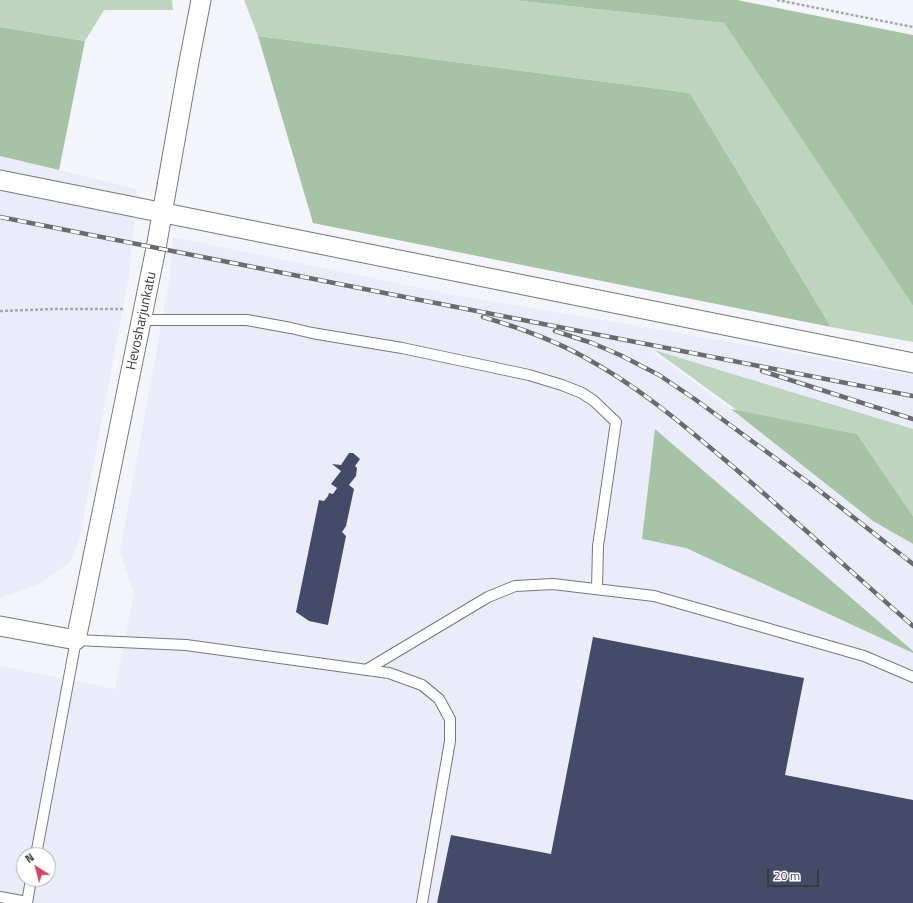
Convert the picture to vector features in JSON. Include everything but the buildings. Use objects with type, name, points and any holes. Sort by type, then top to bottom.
[{"type":"street","name":"Hevosharjunkatu","points":[[76,640],[163,212],[201,0]]},
{"type":"street","points":[[0,180],[913,363]]},
{"type":"street","points":[[0,626],[76,640]]},
{"type":"lane","points":[[143,314],[247,320],[284,326],[312,333],[402,348],[529,374],[562,384],[582,393],[594,401],[616,422],[598,546],[597,589]]},
{"type":"lane","points":[[366,670],[488,597],[515,586],[554,584],[654,596],[864,656],[913,677]]},
{"type":"lane","points":[[37,847],[76,640],[186,645],[389,673],[422,685],[439,699],[450,718],[450,740],[422,903]]},
{"type":"lane","points":[[0,897],[27,903],[30,887]]},
{"type":"path","points":[[777,0],[913,26]]},
{"type":"path","points":[[0,311],[54,309],[143,314]]},
{"type":"shaded area","points":[[0,156],[137,189],[129,276],[79,541],[70,562],[40,584],[0,598]]},
{"type":"shaded area","points":[[173,237],[459,296],[832,360],[913,376],[913,429],[649,349],[731,409],[873,521],[913,544],[913,651],[655,429],[643,539],[686,548],[913,653],[913,903],[0,903],[0,666],[115,689],[134,594],[120,551],[170,277]]},
{"type":"green space","points":[[0,0],[172,0],[173,10],[104,10],[85,41],[0,27]]},
{"type":"green space","points":[[244,0],[513,0],[724,23],[913,306],[913,342],[831,327],[690,93],[258,36]]},
{"type":"green space","points":[[513,0],[737,0],[913,35],[913,306],[724,23]]},
{"type":"green space","points":[[0,27],[85,41],[59,170],[0,156]]},
{"type":"green space","points":[[258,36],[690,93],[831,327],[313,223]]},
{"type":"green space","points":[[654,350],[913,429],[913,516],[857,434],[738,411]]},
{"type":"green space","points":[[731,409],[857,434],[913,516],[913,544],[873,521]]},
{"type":"green space","points":[[655,429],[913,651],[913,653],[686,548],[642,539]]},
{"type":"railway","points":[[0,217],[913,396]]},
{"type":"railway","points":[[483,317],[521,329],[560,345],[603,368],[640,392],[749,480],[913,626]]},
{"type":"railway","points":[[555,331],[592,343],[620,355],[659,375],[696,400],[816,488],[913,564]]},
{"type":"railway","points":[[762,371],[913,419]]}]
